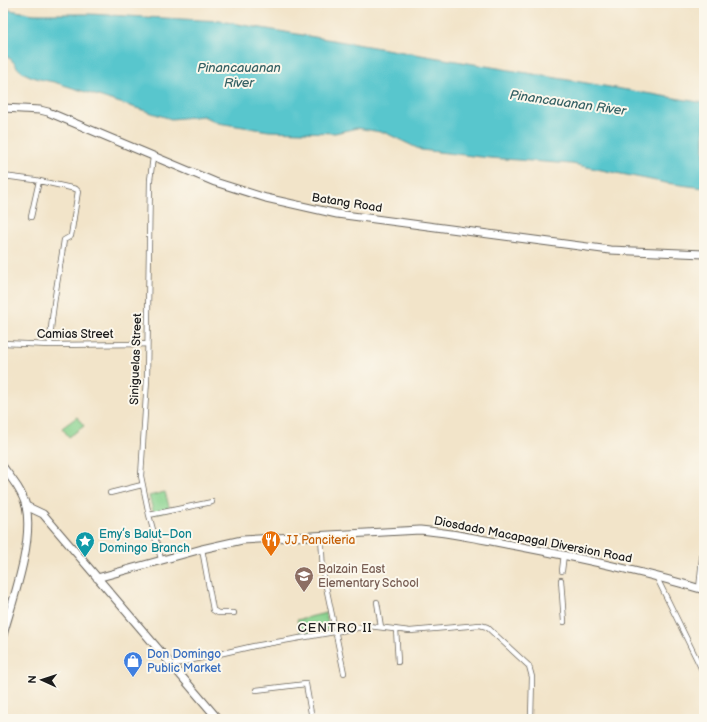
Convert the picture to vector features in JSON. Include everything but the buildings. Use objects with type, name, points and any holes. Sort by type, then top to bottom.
[{"type":"main road","name":"Batang Road","points":[[3,108],[48,112],[190,173],[243,191],[337,214],[610,250],[704,254]]},
{"type":"main road","points":[[3,467],[18,487],[26,506],[28,523],[27,540],[3,635]]},
{"type":"main road","points":[[26,506],[43,514],[218,719]]},
{"type":"main road","name":"Diosdado Macapagal Diversion Road","points":[[97,578],[161,559],[242,540],[425,531],[448,533],[564,554],[656,576],[702,590]]},
{"type":"street","name":"Siniguelas Street","points":[[153,157],[150,180],[147,379],[141,476],[149,515],[161,559]]},
{"type":"street","points":[[3,176],[39,181],[76,189],[78,193],[71,236],[64,240],[51,319],[50,345]]},
{"type":"street","points":[[31,217],[39,181]]},
{"type":"street","name":"Camias Street","points":[[3,343],[50,345],[147,344]]},
{"type":"street","points":[[110,493],[142,485]]},
{"type":"street","points":[[149,515],[212,502]]},
{"type":"street","points":[[321,535],[323,572],[344,673]]},
{"type":"street","points":[[702,590],[704,537]]},
{"type":"street","points":[[202,549],[213,610],[218,613],[234,613]]},
{"type":"street","points":[[562,571],[564,554]]},
{"type":"street","points":[[656,576],[704,674]]},
{"type":"street","points":[[562,580],[564,622]]},
{"type":"street","points":[[377,602],[381,627]]},
{"type":"street","points":[[171,665],[254,646],[336,631],[381,627],[420,631],[473,625],[487,627],[526,662],[531,671],[531,719]]},
{"type":"street","points":[[396,629],[398,662]]},
{"type":"street","points":[[256,690],[306,684],[312,719]]},
{"type":"street","points":[[656,719],[666,719]]},
{"type":"green space","points":[[77,417],[84,426],[69,437],[62,428]]},
{"type":"green space","points":[[165,492],[170,510],[154,514],[149,496]]},
{"type":"green space","points":[[326,613],[329,629],[301,635],[297,620]]},
{"type":"water","name":"Pinancauanan River","points":[[3,9],[34,14],[89,14],[220,21],[704,103],[704,188],[666,183],[572,164],[490,158],[421,150],[386,133],[357,128],[335,133],[269,131],[218,123],[203,116],[171,119],[37,78],[21,71],[10,59],[3,55]]},
{"type":"place","name":"JJ Panciteria","points":[[271,557]]},
{"type":"place","name":"Emy’s Balut–Don Domingo Branch","points":[[85,558]]},
{"type":"place","name":"Balzain East Elementary School","points":[[304,593]]},
{"type":"place","name":"Don Domingo Public Market","points":[[133,678]]},
{"type":"district","name":"CENTRO II","points":[[335,628]]}]
